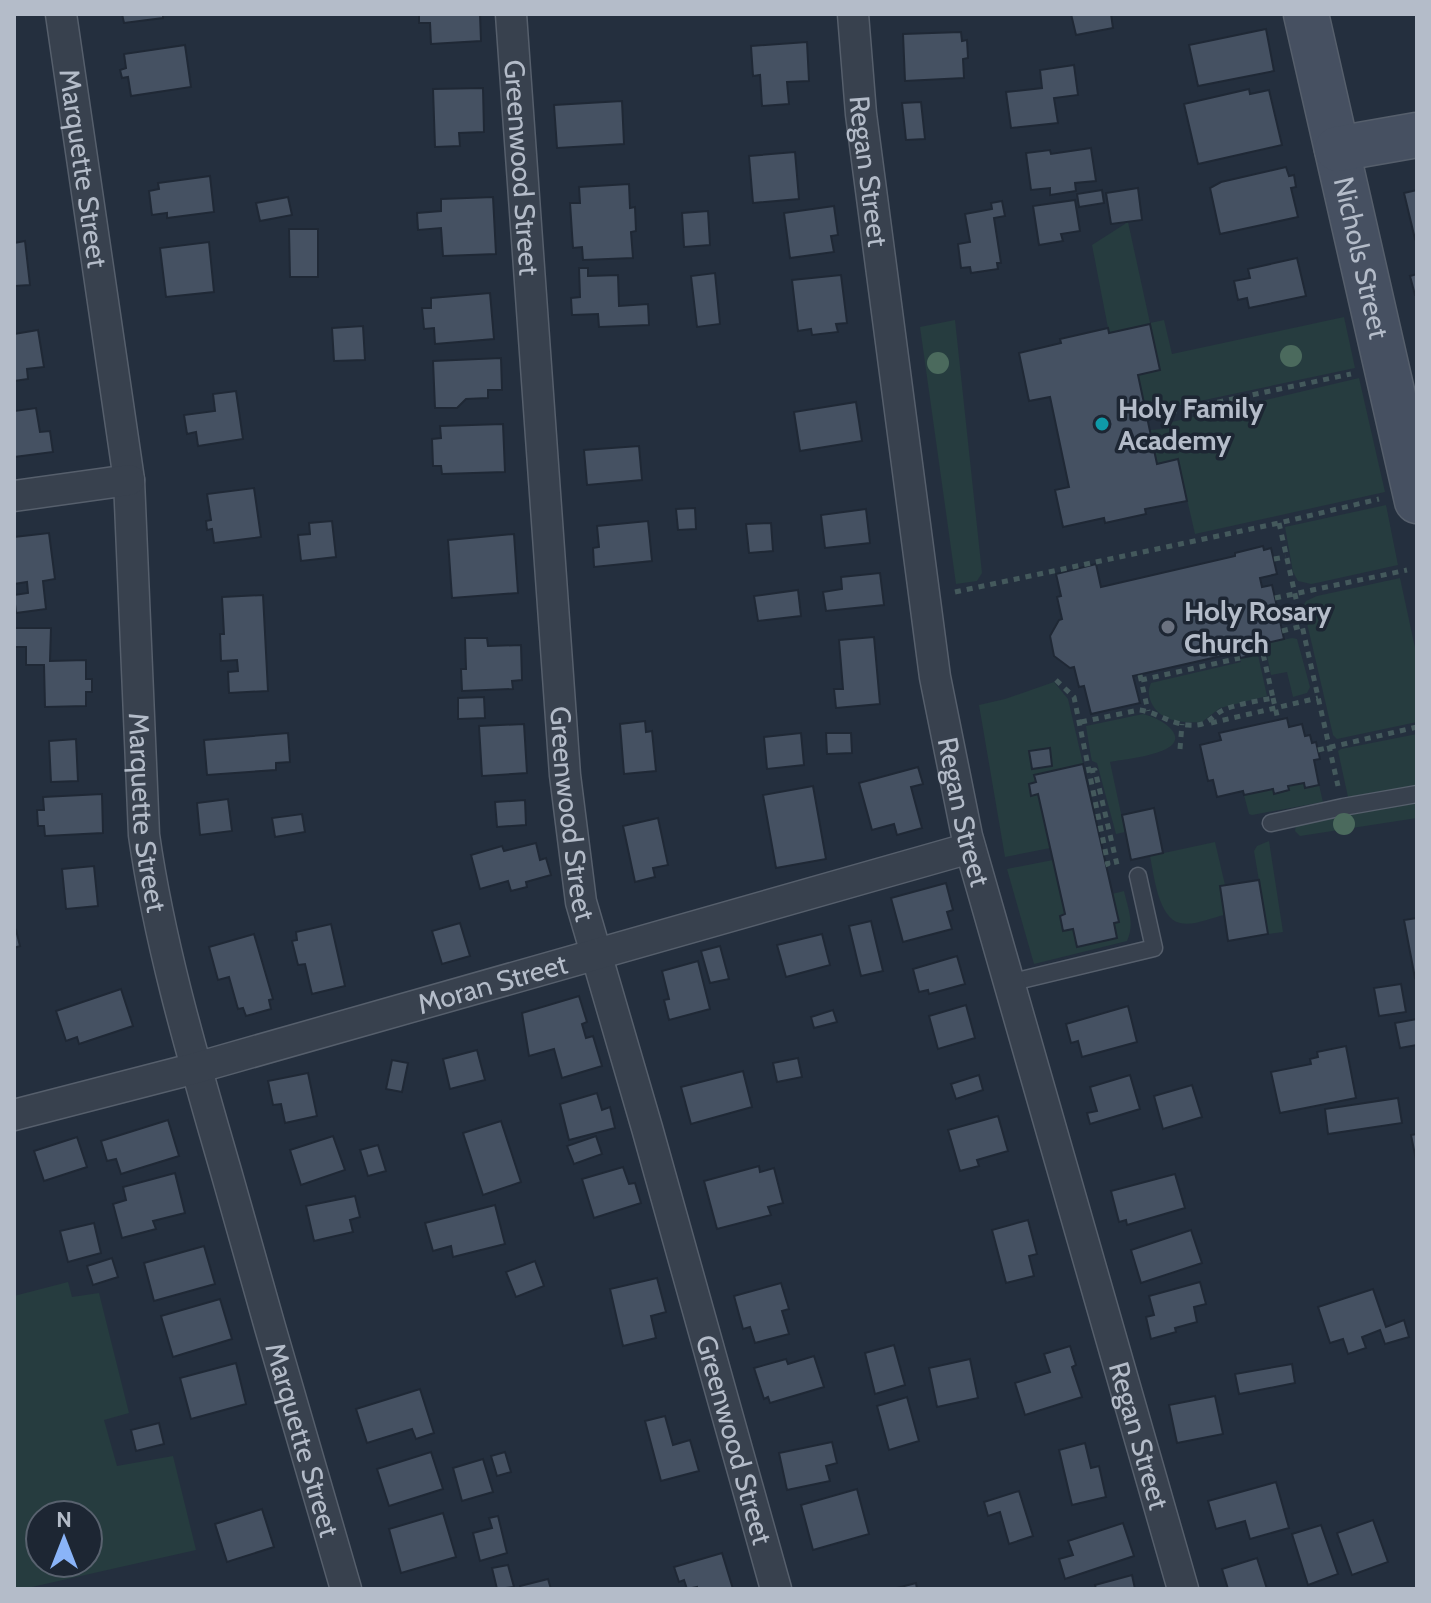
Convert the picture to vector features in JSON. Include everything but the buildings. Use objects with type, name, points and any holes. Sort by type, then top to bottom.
[{"type":"street","name":"Marquette Street","points":[[61,14],[129,480],[144,835],[162,937],[196,1068],[346,1589]]},
{"type":"street","name":"Greenwood Street","points":[[511,14],[565,775],[581,902],[776,1589]]},
{"type":"street","name":"Regan Street","points":[[853,14],[861,114],[935,677],[970,848],[1183,1589]]},
{"type":"street","name":"Nichols Street","points":[[1306,14],[1337,149],[1404,498]]},
{"type":"street","points":[[1337,149],[1417,135]]},
{"type":"street","points":[[14,496],[129,480]]},
{"type":"street","name":"Moran Street","points":[[14,1115],[196,1068],[970,848]]},
{"type":"lane","points":[[1271,823],[1417,794]]},
{"type":"lane","points":[[1009,983],[1154,948],[1138,876]]},
{"type":"path","points":[[1147,417],[1352,373]]},
{"type":"path","points":[[955,592],[1404,498]]},
{"type":"path","points":[[1279,523],[1343,807]]},
{"type":"path","points":[[1274,559],[1286,557]]},
{"type":"path","points":[[1275,598],[1407,570]]},
{"type":"path","points":[[1282,631],[1302,626]]},
{"type":"path","points":[[1261,645],[1278,720]]},
{"type":"path","points":[[1148,711],[1141,678],[1240,658]]},
{"type":"path","points":[[1056,680],[1074,697],[1081,722],[1108,864],[1105,865]]},
{"type":"path","points":[[1206,724],[1230,707],[1273,698]]},
{"type":"path","points":[[1081,722],[1139,710],[1182,724],[1206,724],[1318,698]]},
{"type":"path","points":[[1180,749],[1182,724]]},
{"type":"path","points":[[1318,750],[1417,727]]},
{"type":"path","points":[[1090,771],[1095,770],[1118,869],[1138,876]]},
{"type":"green space","points":[[1128,222],[1150,323],[1164,320],[1172,354],[1344,317],[1355,368],[1162,409],[1160,404],[1145,409],[1138,375],[1160,370],[1150,324],[1109,333],[1092,245]]},
{"type":"green space","points":[[955,320],[982,573],[977,581],[956,584],[920,327]]},
{"type":"green space","points":[[1359,378],[1385,492],[1195,534],[1178,460],[1157,464],[1150,430],[1163,429],[1163,424]]},
{"type":"green space","points":[[1386,505],[1398,565],[1311,584],[1298,581],[1293,572],[1285,527]]},
{"type":"green space","points":[[1400,578],[1417,657],[1417,722],[1337,739],[1333,735],[1303,606],[1317,596]]},
{"type":"green space","points":[[1297,639],[1310,687],[1307,693],[1293,697],[1287,672],[1271,675],[1267,655],[1271,653],[1268,643]]},
{"type":"green space","points":[[1253,646],[1256,646],[1267,696],[1220,708],[1202,722],[1179,721],[1155,709],[1149,692],[1151,683],[1241,662],[1240,658],[1255,655]]},
{"type":"green space","points":[[1054,682],[1068,699],[1083,764],[1034,775],[1036,782],[1029,784],[1031,795],[1038,794],[1050,848],[1005,857],[979,705]]},
{"type":"green space","points":[[1143,714],[1165,724],[1175,737],[1173,744],[1165,750],[1110,762],[1125,832],[1116,834],[1097,763],[1092,761],[1086,726]]},
{"type":"green space","points":[[1417,734],[1417,786],[1348,797],[1338,751]]},
{"type":"green space","points":[[1304,783],[1305,788],[1319,785],[1323,802],[1249,814],[1244,795],[1273,789],[1275,794],[1288,791],[1288,786]]},
{"type":"green space","points":[[1417,802],[1417,818],[1300,836],[1295,831],[1296,825],[1336,815]]},
{"type":"green space","points":[[1269,841],[1283,932],[1268,934],[1254,851],[1257,846]]},
{"type":"green space","points":[[1215,842],[1225,885],[1220,886],[1224,915],[1180,923],[1162,905],[1150,856]]},
{"type":"green space","points":[[1053,860],[1065,914],[1060,916],[1063,931],[1118,923],[1112,894],[1124,891],[1131,922],[1127,941],[1034,964],[1007,869]]},
{"type":"green space","points":[[68,1282],[72,1297],[99,1293],[129,1413],[104,1420],[117,1466],[173,1456],[196,1550],[104,1571],[104,1499],[24,1499],[24,1579],[67,1579],[14,1589],[14,1296]]},
{"type":"place","name":"Holy Family Academy","points":[[1102,424]]},
{"type":"place","name":"Holy Rosary Church","points":[[1168,627]]}]
